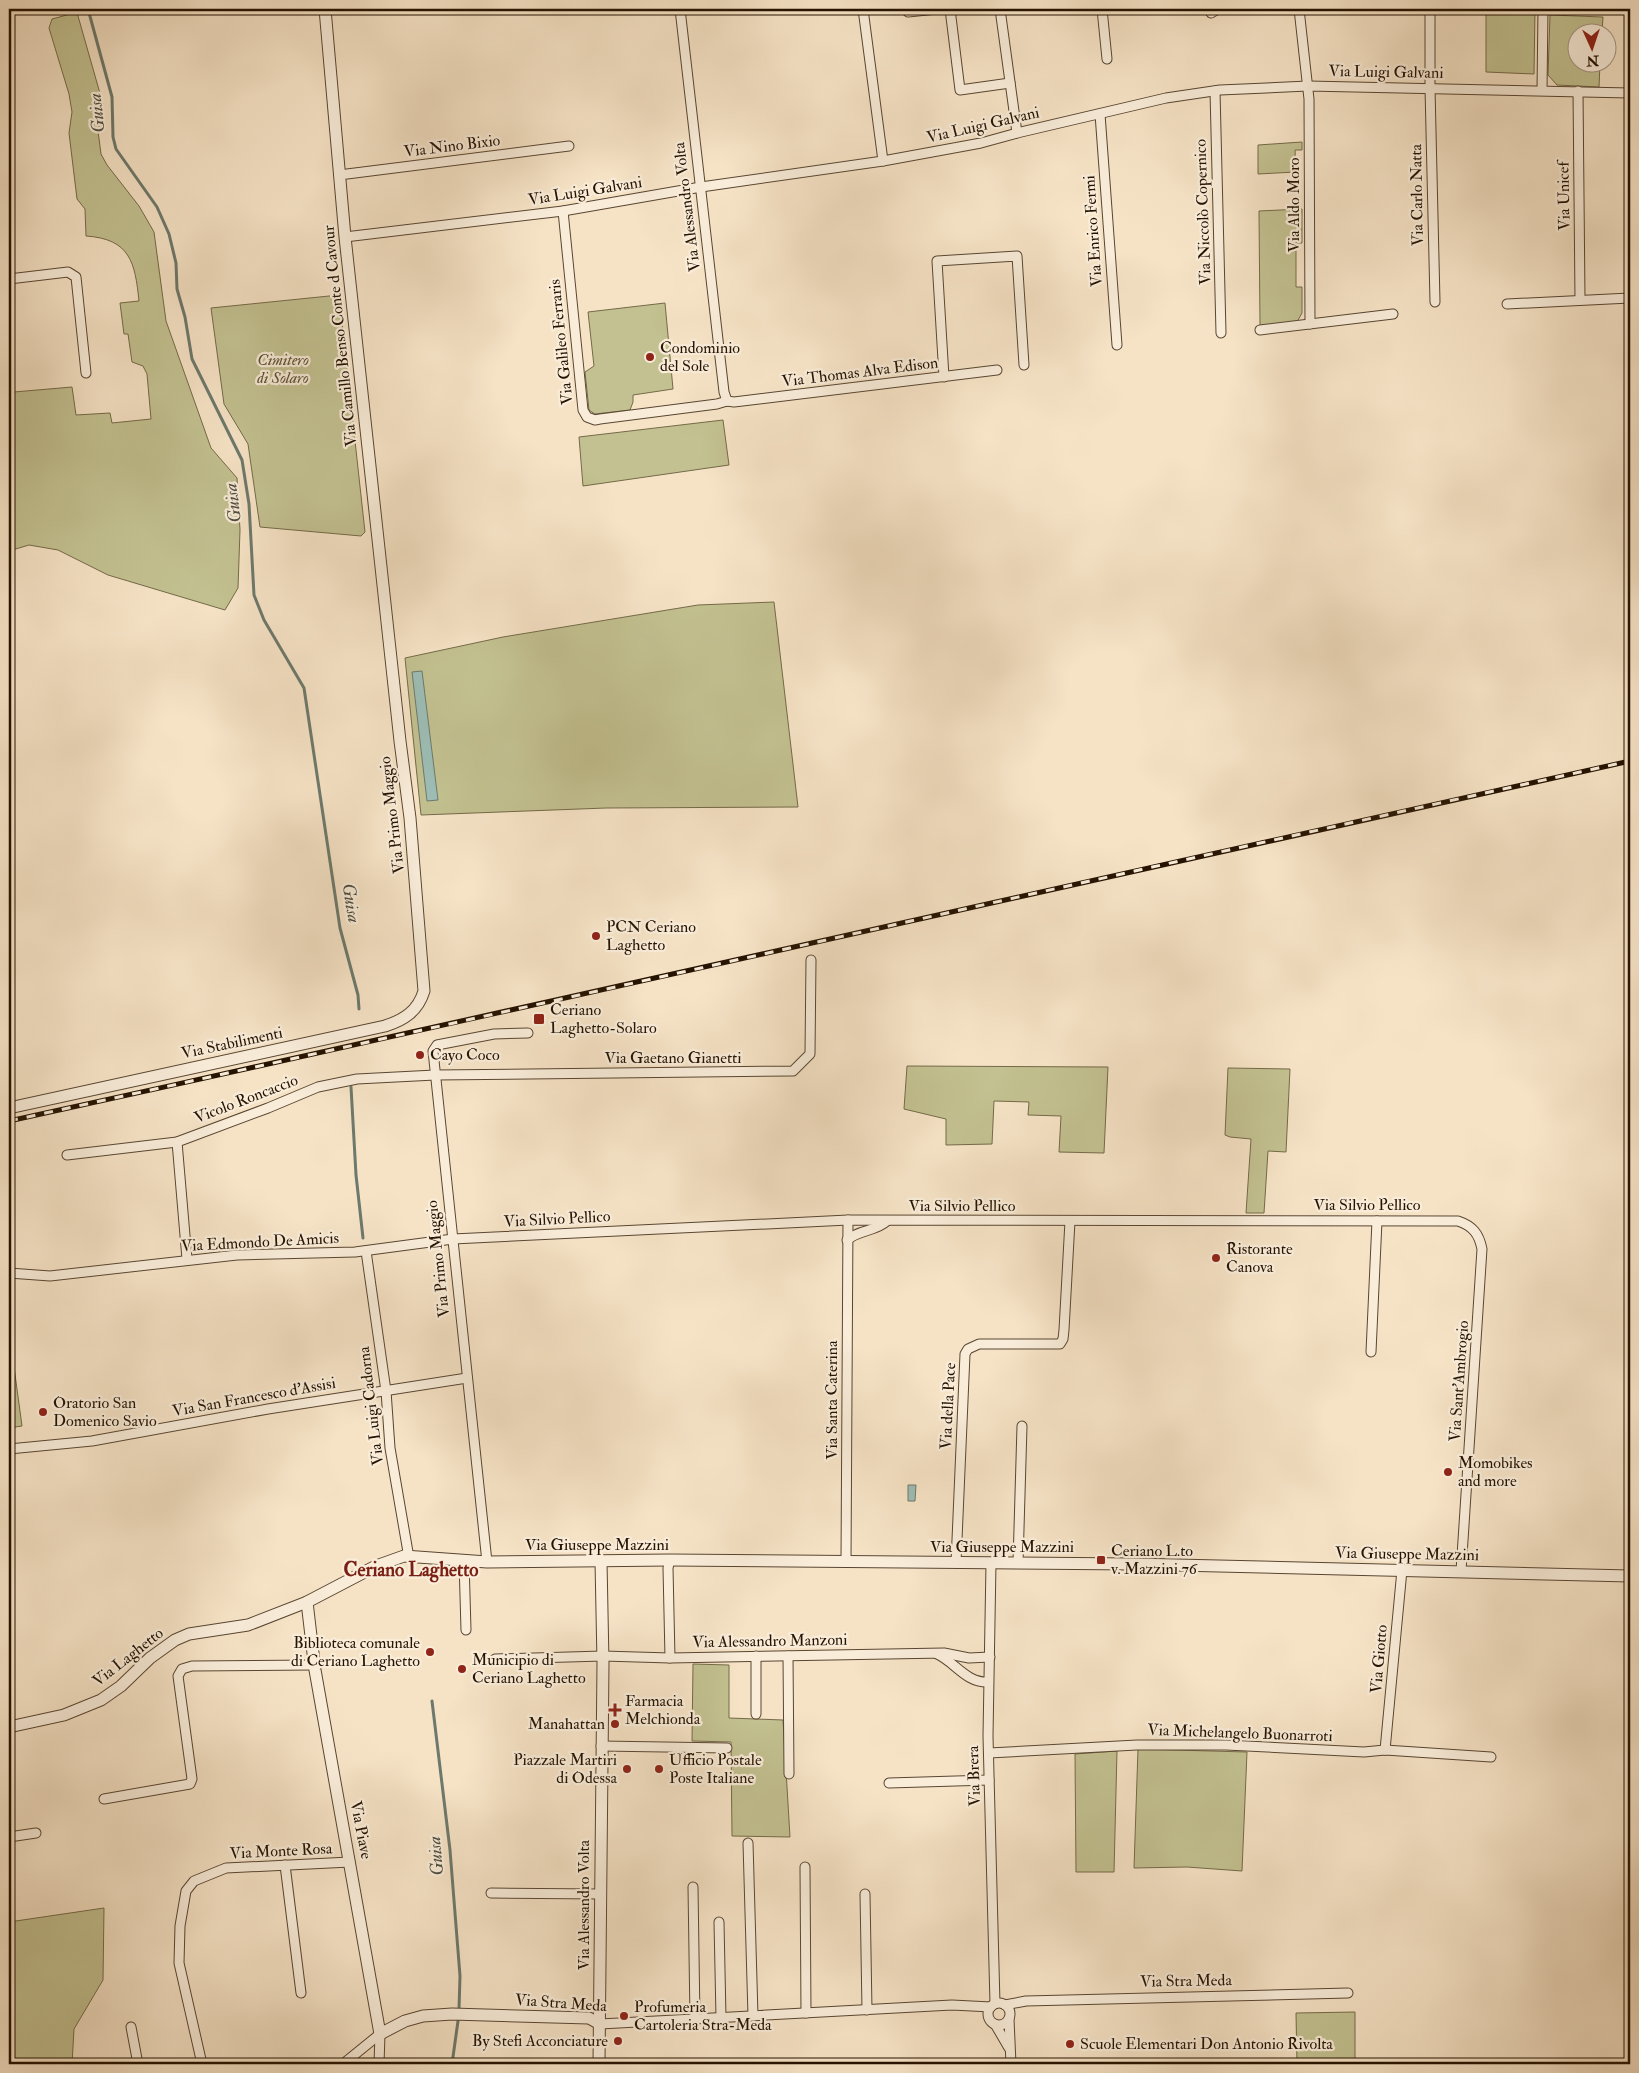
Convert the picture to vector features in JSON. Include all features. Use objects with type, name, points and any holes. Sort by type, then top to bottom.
[{"type":"street","name":"Via Camillo Benso Conte d Cavour","points":[[325,9],[345,237],[392,660]]},
{"type":"street","name":"Via Alessandro Volta","points":[[680,9],[724,392],[727,400]]},
{"type":"street","points":[[864,9],[883,161]]},
{"type":"street","points":[[908,12],[937,9]]},
{"type":"street","points":[[950,9],[960,90],[1010,83]]},
{"type":"street","points":[[1000,9],[1017,133]]},
{"type":"street","points":[[1102,9],[1107,59]]},
{"type":"street","name":"Via Aldo Moro","points":[[1299,9],[1310,122],[1310,324]]},
{"type":"street","name":"Via Carlo Natta","points":[[1430,9],[1435,302]]},
{"type":"street","points":[[1542,90],[1543,9]]},
{"type":"street","name":"Via Luigi Galvani","points":[[345,237],[564,211],[701,187],[883,161],[981,143],[1166,98],[1215,91],[1308,86],[1630,93]]},
{"type":"street","name":"Via Niccolò Copernico","points":[[1215,91],[1221,332]]},
{"type":"street","name":"Via Unicef","points":[[1578,91],[1580,300]]},
{"type":"street","name":"Via Enrico Fermi","points":[[1100,114],[1117,345]]},
{"type":"street","name":"Via Nino Bixio","points":[[339,175],[569,146]]},
{"type":"street","name":"Via Galileo Ferraris","points":[[564,211],[583,410],[586,417],[594,420],[718,404],[727,400]]},
{"type":"street","points":[[944,377],[937,261],[1017,256],[1024,365]]},
{"type":"street","points":[[9,279],[68,272],[76,277],[86,373]]},
{"type":"street","points":[[1506,304],[1630,298]]},
{"type":"street","points":[[1260,330],[1393,314]]},
{"type":"street","name":"Via Thomas Alva Edison","points":[[727,400],[734,402],[997,370]]},
{"type":"street","name":"Via Primo Maggio","points":[[392,660],[410,818],[423,967]]},
{"type":"street","name":"Via Gaetano Gianetti","points":[[435,1075],[793,1071],[810,1054],[811,960]]},
{"type":"street","name":"Via Stabilimenti","points":[[9,1108],[391,1024],[405,1018],[418,1006],[424,991],[423,967]]},
{"type":"street","name":"Via Primo Maggio","points":[[487,1562],[433,1051],[437,1045],[494,1034],[528,1033]]},
{"type":"street","name":"Vicolo Roncaccio","points":[[67,1155],[177,1142],[318,1087],[357,1079],[435,1075]]},
{"type":"street","points":[[177,1142],[187,1259]]},
{"type":"street","name":"Via Silvio Pellico","points":[[453,1240],[848,1220],[1458,1220],[1471,1227]]},
{"type":"street","name":"Via Santa Caterina","points":[[846,1561],[848,1220]]},
{"type":"street","points":[[1371,1352],[1377,1220]]},
{"type":"street","points":[[848,1240],[855,1234],[881,1227],[887,1221]]},
{"type":"street","name":"Via della Pace","points":[[956,1563],[965,1354],[968,1349],[979,1344],[1054,1346],[1060,1344],[1063,1338],[1070,1221]]},
{"type":"street","name":"Via Sant'Ambrogio","points":[[1461,1571],[1482,1259],[1480,1239],[1471,1227]]},
{"type":"street","name":"Via Edmondo De Amicis","points":[[9,1273],[50,1276],[187,1259],[262,1253],[366,1251],[453,1240]]},
{"type":"street","name":"Via Luigi Cadorna","points":[[366,1251],[386,1391],[390,1448],[408,1552],[404,1556]]},
{"type":"street","name":"Via San Francesco d'Assisi","points":[[9,1449],[92,1441],[268,1409],[467,1378]]},
{"type":"street","points":[[1018,1563],[1022,1426]]},
{"type":"street","name":"Via Giuseppe Mazzini","points":[[404,1556],[487,1562],[670,1560],[1018,1563],[1630,1576]]},
{"type":"street","name":"Via Laghetto","points":[[9,1727],[64,1715],[101,1700],[121,1686],[150,1658],[175,1640],[190,1634],[240,1627],[307,1602],[376,1566],[404,1556]]},
{"type":"street","points":[[464,1560],[466,1630]]},
{"type":"street","points":[[670,1560],[668,1568],[670,1658]]},
{"type":"street","name":"Via Alessandro Volta","points":[[599,2064],[603,1656],[600,1561]]},
{"type":"street","name":"Via Brera","points":[[990,1563],[989,1780],[996,1988],[1002,2008]]},
{"type":"street","name":"Via Giotto","points":[[1385,1750],[1402,1570]]},
{"type":"street","name":"Via Piave","points":[[307,1602],[314,1665],[380,2034],[379,2064]]},
{"type":"street","name":"Via Alessandro Manzoni","points":[[496,1660],[603,1656],[670,1658],[944,1653],[968,1658],[990,1657]]},
{"type":"street","points":[[937,1654],[945,1658],[972,1680],[988,1682]]},
{"type":"street","points":[[756,1656],[756,1714]]},
{"type":"street","points":[[788,1656],[790,1774]]},
{"type":"street","points":[[104,1800],[190,1784],[192,1779],[178,1676],[182,1669],[192,1666],[314,1665]]},
{"type":"street","name":"Via Michelangelo Buonarroti","points":[[989,1753],[1147,1745],[1226,1745],[1364,1752],[1385,1750],[1491,1757]]},
{"type":"street","points":[[601,1746],[727,1748]]},
{"type":"street","points":[[889,1783],[989,1780]]},
{"type":"street","points":[[9,1837],[36,1833]]},
{"type":"street","points":[[748,1842],[752,2016]]},
{"type":"street","name":"Via Monte Rosa","points":[[202,2064],[179,1963],[180,1926],[186,1891],[194,1881],[226,1868],[350,1862]]},
{"type":"street","points":[[285,1865],[301,1993]]},
{"type":"street","points":[[805,1867],[806,2013]]},
{"type":"street","points":[[693,1887],[695,2019]]},
{"type":"street","points":[[491,1893],[600,1894]]},
{"type":"street","points":[[865,1894],[867,2010]]},
{"type":"street","points":[[719,1922],[721,2018]]},
{"type":"street","name":"Via Stra Meda","points":[[343,2064],[380,2034],[405,2021],[452,2014],[589,2018],[600,2024],[952,2005],[1002,2008],[1026,2001],[1348,1993]]},
{"type":"street","name":"Via Stra Meda","points":[[970,2007],[992,2021]]},
{"type":"street","points":[[992,2021],[1002,2025],[1002,2008]]},
{"type":"street","points":[[1002,2008],[989,2012],[992,2021],[1009,2048]]},
{"type":"street","points":[[1002,2008],[1011,2064]]},
{"type":"street","points":[[131,2027],[138,2064]]},
{"type":"green space","points":[[72,9],[76,9],[103,104],[98,131],[101,154],[107,165],[139,206],[154,232],[166,321],[211,448],[237,478],[240,530],[238,588],[225,610],[108,575],[58,550],[29,545],[9,551],[9,388],[14,392],[72,387],[76,415],[110,413],[112,423],[151,419],[147,374],[143,366],[132,362],[128,334],[124,334],[120,303],[139,301],[132,264],[128,255],[112,242],[86,236],[85,209],[77,199],[69,133],[72,112],[69,94],[49,28],[52,19],[67,15]]},
{"type":"green space","points":[[1486,9],[1535,9],[1534,74],[1486,72]]},
{"type":"green space","points":[[1550,15],[1603,17],[1603,22],[1566,22],[1566,72],[1600,72],[1599,87],[1557,85],[1548,75]]},
{"type":"green space","points":[[1302,142],[1302,150],[1295,150],[1296,172],[1258,174],[1258,145]]},
{"type":"green space","points":[[1302,209],[1302,243],[1296,243],[1296,287],[1302,287],[1302,313],[1297,322],[1260,326],[1259,211]]},
{"type":"green space","name":"Cimitero di Solaro","points":[[339,295],[365,532],[361,536],[260,527],[248,444],[224,404],[211,308]]},
{"type":"green space","points":[[665,303],[673,389],[633,395],[630,410],[595,414],[589,410],[585,372],[594,366],[588,312]]},
{"type":"green space","points":[[723,420],[729,465],[583,486],[579,437]]},
{"type":"green space","points":[[774,602],[798,807],[606,808],[421,815],[405,658],[503,637],[698,605]]},
{"type":"green space","points":[[907,1066],[1108,1067],[1104,1153],[1059,1152],[1061,1116],[1028,1115],[1029,1102],[994,1101],[992,1144],[946,1145],[946,1119],[904,1109]]},
{"type":"green space","points":[[1228,1068],[1290,1069],[1286,1152],[1268,1151],[1264,1213],[1246,1213],[1251,1139],[1225,1135]]},
{"type":"green space","points":[[9,1330],[22,1426],[9,1428]]},
{"type":"green space","points":[[693,1664],[729,1665],[729,1718],[783,1720],[790,1837],[732,1836],[731,1742],[692,1741]]},
{"type":"green space","points":[[1138,1749],[1247,1752],[1242,1871],[1187,1867],[1134,1868]]},
{"type":"green space","points":[[1117,1751],[1114,1872],[1076,1872],[1075,1754]]},
{"type":"green space","points":[[104,1908],[103,1980],[74,2029],[72,2064],[9,2064],[9,1922]]},
{"type":"green space","points":[[1355,2012],[1355,2064],[1297,2064],[1296,2013]]},
{"type":"water","points":[[422,671],[438,800],[427,801],[412,672]]},
{"type":"water","points":[[908,1485],[916,1485],[915,1501],[908,1501]]},
{"type":"waterway","name":"Guisa","points":[[88,9],[112,97],[113,137],[116,149],[157,207],[169,234],[176,263],[177,289],[185,317],[192,359],[242,460],[249,504],[254,595],[264,620],[304,688],[340,928],[358,995],[359,1009]]},
{"type":"waterway","name":"Guisa","points":[[351,1087],[356,1175],[363,1238]]},
{"type":"waterway","name":"Guisa","points":[[432,1701],[450,1850],[460,1976],[459,2009]]},
{"type":"waterway","name":"Guisa","points":[[452,2064],[458,2021]]},
{"type":"railway","points":[[9,1121],[1630,761]]},
{"type":"place","name":"Condominio del Sole","points":[[650,357]]},
{"type":"place","name":"PCN Ceriano Laghetto","points":[[596,936]]},
{"type":"place","name":"Ceriano Laghetto-Solaro","points":[[539,1019]]},
{"type":"place","name":"Cayo Coco","points":[[420,1055]]},
{"type":"place","name":"Ristorante Canova","points":[[1216,1258]]},
{"type":"place","name":"Oratorio San Domenico Savio","points":[[43,1412]]},
{"type":"place","name":"Momobikes and more","points":[[1448,1472]]},
{"type":"place","name":"Ceriano L.to v. Mazzini 76","points":[[1101,1560]]},
{"type":"place","name":"Biblioteca comunale di Ceriano Laghetto","points":[[430,1652]]},
{"type":"place","name":"Municipio di Ceriano Laghetto","points":[[462,1669]]},
{"type":"place","name":"Farmacia Melchionda","points":[[615,1710]]},
{"type":"place","name":"Manahattan","points":[[615,1724]]},
{"type":"place","name":"Piazzale Martiri di Odessa","points":[[627,1769]]},
{"type":"place","name":"Ufficio Postale Poste Italiane","points":[[659,1769]]},
{"type":"place","name":"Profumeria Cartoleria Stra-Meda","points":[[624,2016]]},
{"type":"place","name":"By Stefi Acconciature","points":[[618,2041]]},
{"type":"place","name":"Scuole Elementari Don Antonio Rivolta","points":[[1070,2044]]},
{"type":"district","name":"Ceriano Laghetto","points":[[411,1570]]}]
